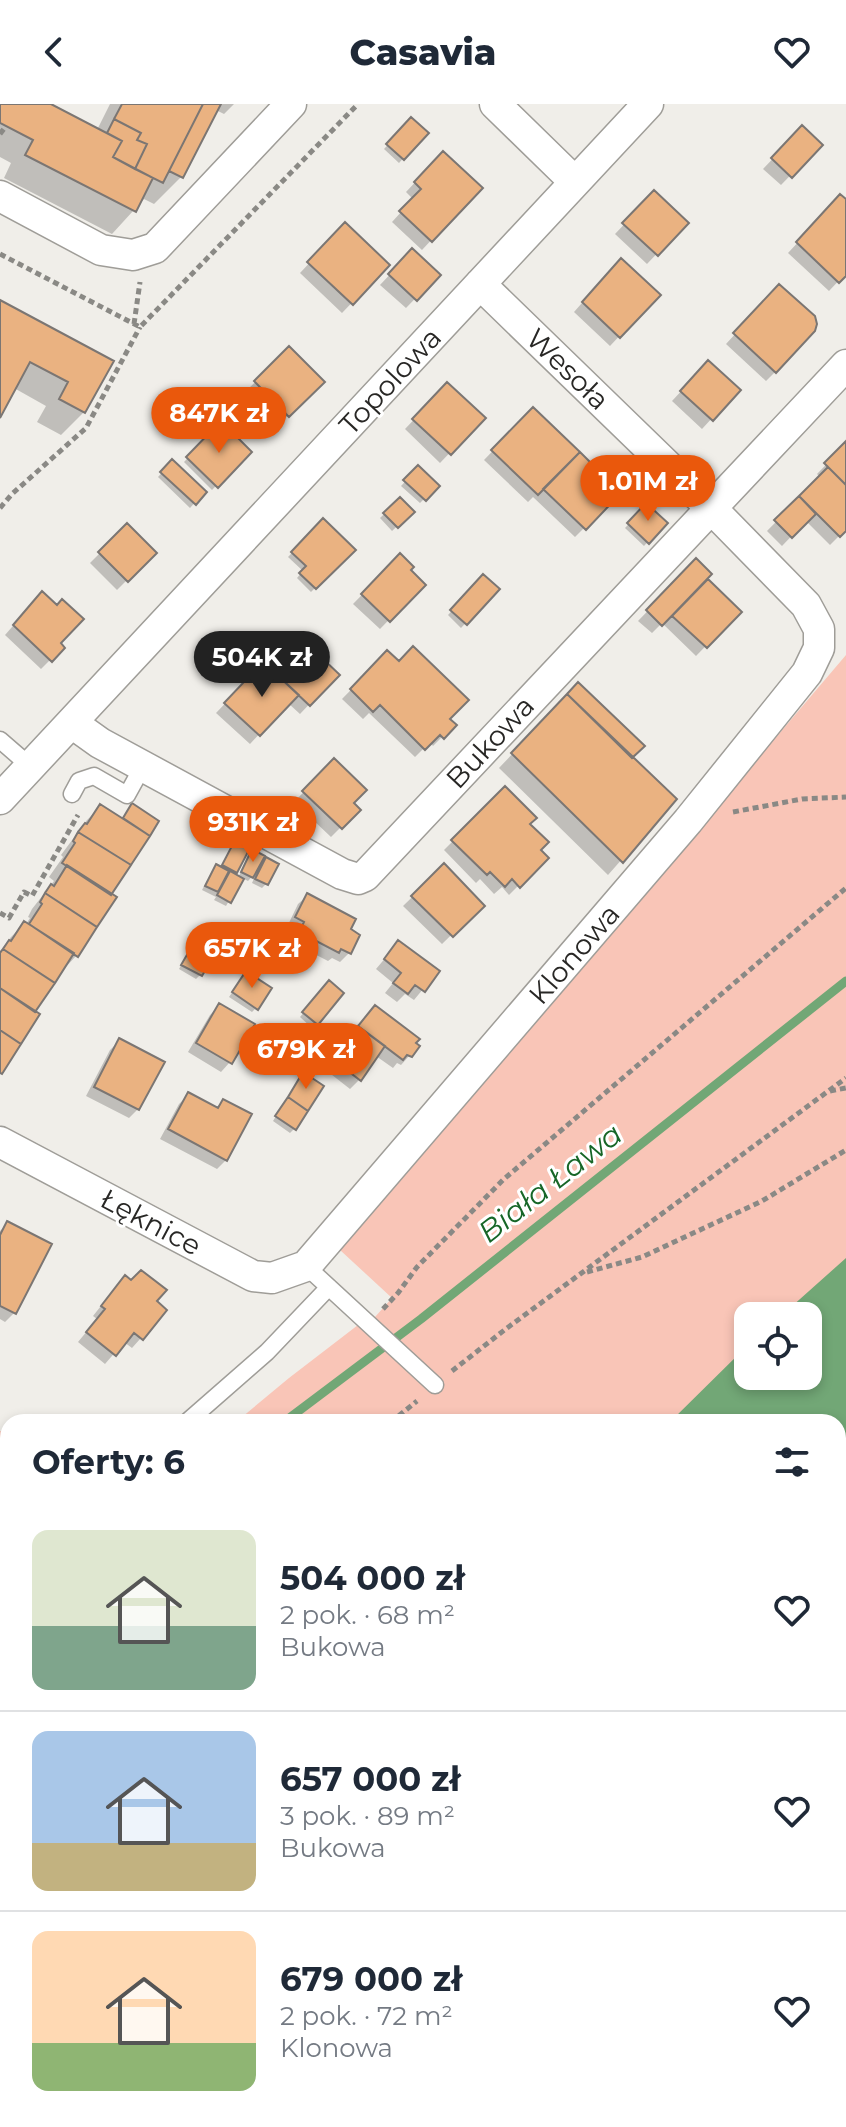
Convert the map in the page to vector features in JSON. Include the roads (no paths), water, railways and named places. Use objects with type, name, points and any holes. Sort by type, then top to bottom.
[{"type":"street","points":[[0,196],[101,250],[133,255],[155,248],[291,104]]},
{"type":"street","points":[[495,104],[575,182]]},
{"type":"street","name":"Topolowa","points":[[0,799],[648,104]]},
{"type":"street","name":"Wesoła","points":[[480,284],[710,507],[806,605],[819,629]]},
{"type":"street","name":"Bukowa","points":[[72,723],[87,735],[342,874],[358,879],[365,876],[846,365]]},
{"type":"street","name":"Klonowa","points":[[306,1266],[688,821],[807,673],[819,648],[819,629]]},
{"type":"street","name":"Łęknice","points":[[0,1142],[253,1276],[272,1278],[306,1266]]},
{"type":"lane","points":[[0,740],[30,766]]},
{"type":"lane","points":[[72,794],[79,781],[94,776],[127,795],[143,766]]},
{"type":"lane","points":[[306,1266],[435,1385]]},
{"type":"lane","points":[[196,1414],[267,1352],[329,1287]]},
{"type":"waterway","name":"Biała Ława","points":[[295,1414],[421,1319],[846,981]]}]
